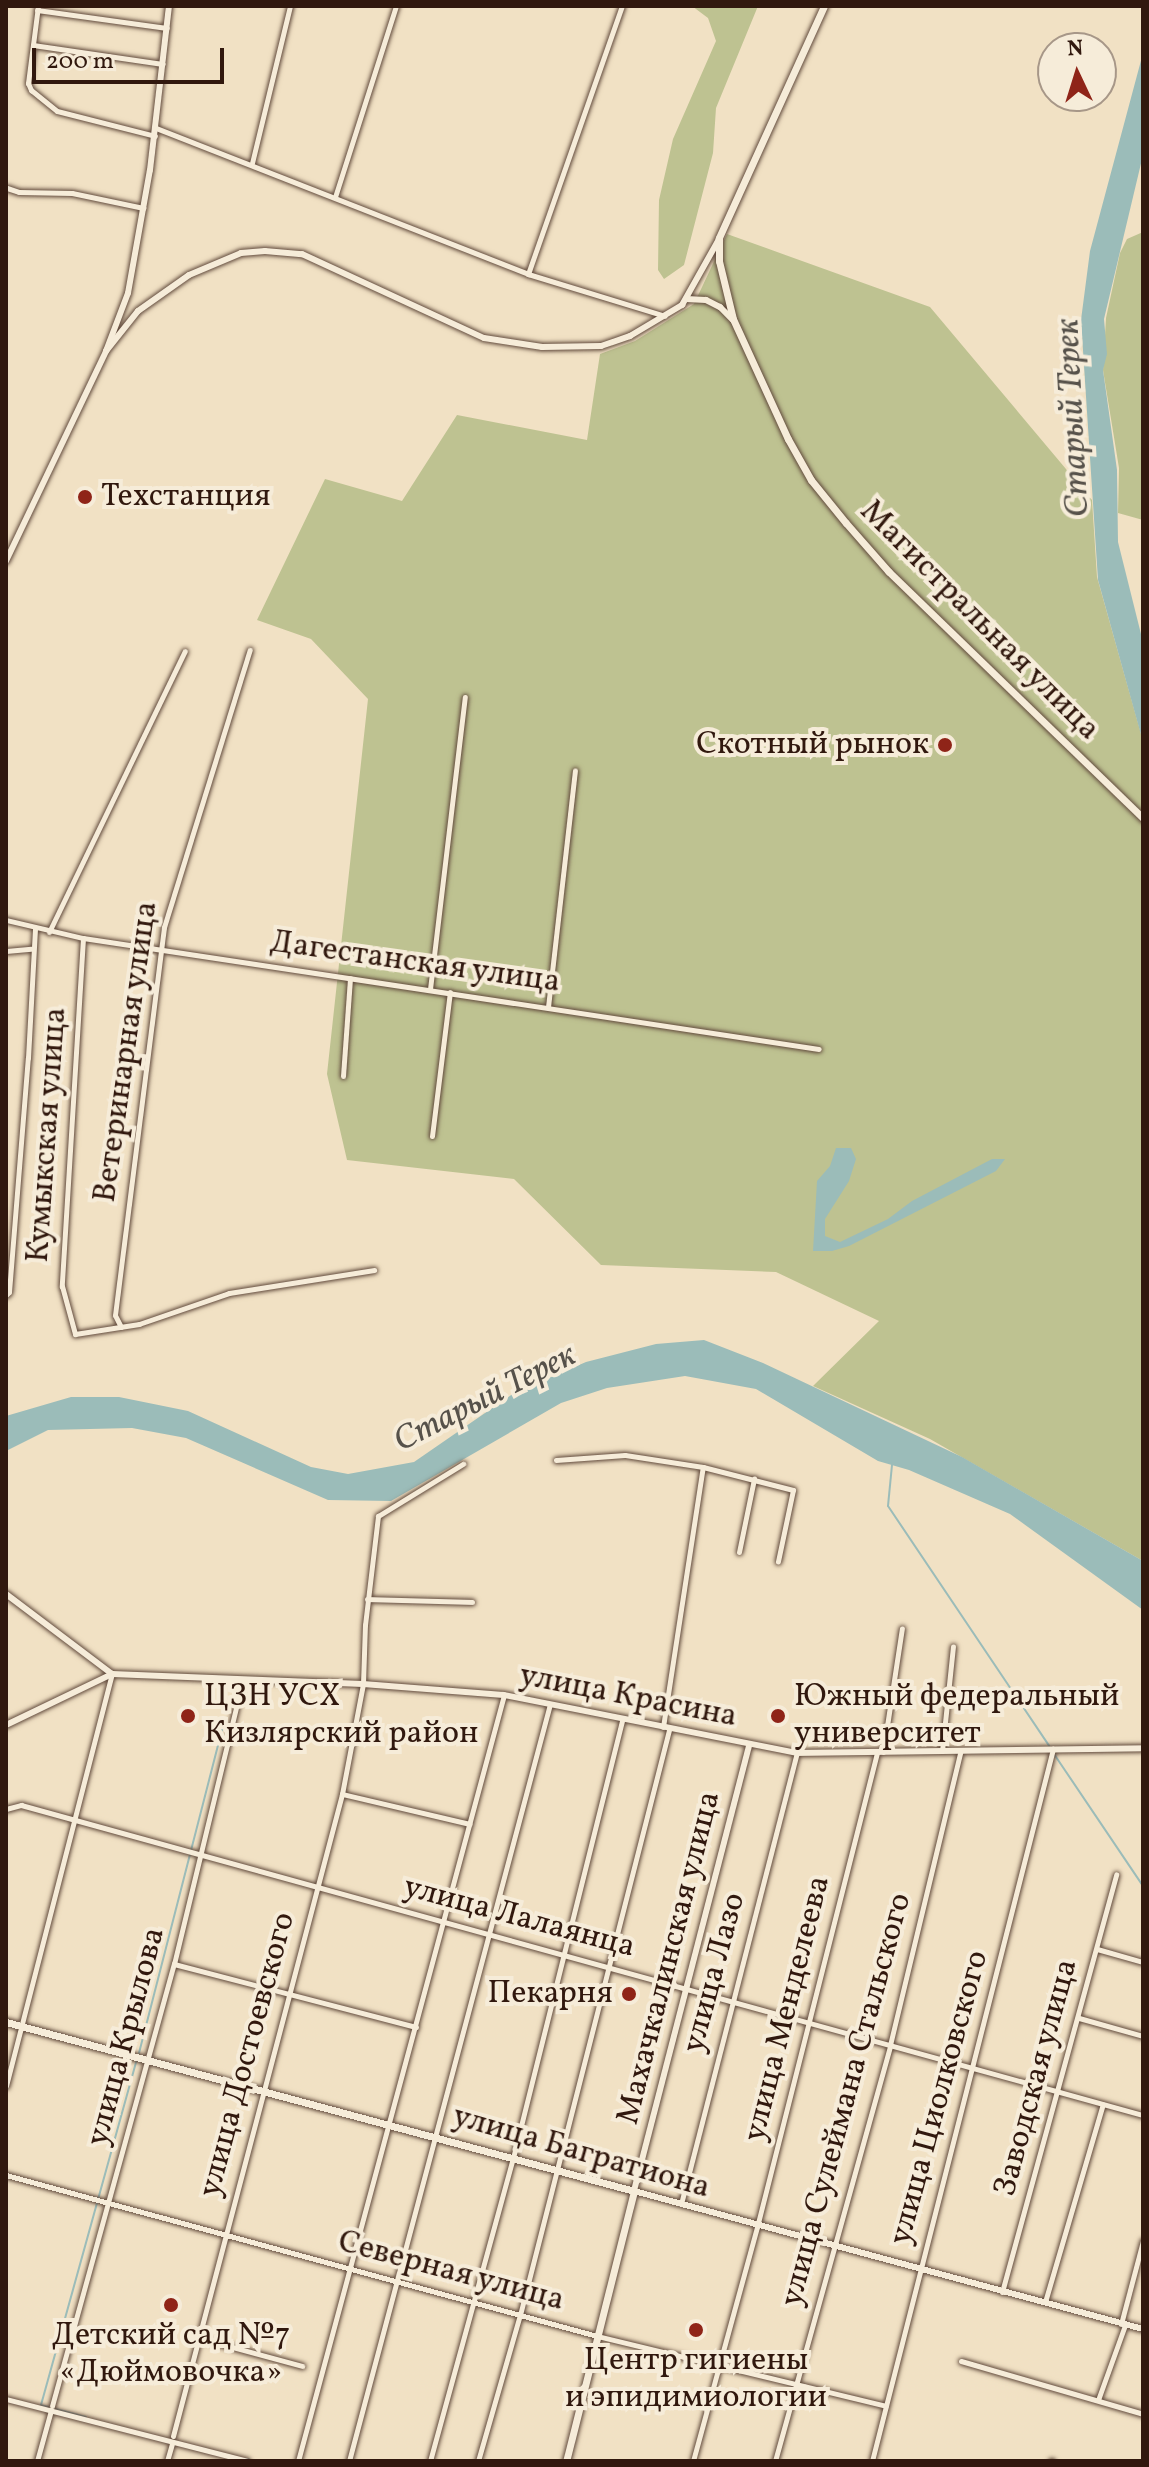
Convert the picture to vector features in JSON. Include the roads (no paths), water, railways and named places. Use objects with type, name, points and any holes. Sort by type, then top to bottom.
[{"type":"main road","points":[[719,238],[824,6]]},
{"type":"main road","name":"Магистральная улица","points":[[719,238],[719,261],[733,319],[788,439],[811,480],[889,572],[1143,818]]},
{"type":"main road","name":"улица Багратиона","points":[[6,2022],[634,2191]]},
{"type":"main road","name":"Махачкалинская улица","points":[[566,2461],[634,2191]]},
{"type":"street","points":[[6,561],[106,351],[128,293],[155,132],[169,6]]},
{"type":"street","points":[[252,163],[290,6]]},
{"type":"street","points":[[335,197],[396,6]]},
{"type":"street","points":[[528,274],[622,6]]},
{"type":"street","points":[[167,28],[38,8],[28,87],[53,110],[155,132],[252,163],[528,274],[668,316]]},
{"type":"street","points":[[33,45],[163,64]]},
{"type":"street","points":[[7,188],[19,192],[72,193],[143,208]]},
{"type":"street","points":[[106,351],[138,311],[189,275],[241,253],[265,251],[302,254],[484,338],[542,347],[601,346],[668,316],[686,299],[719,238]]},
{"type":"street","points":[[686,299],[706,300],[733,319]]},
{"type":"street","name":"Ветеринарная улица","points":[[121,1327],[115,1315],[164,927],[250,650]]},
{"type":"street","points":[[49,932],[185,651]]},
{"type":"street","points":[[430,989],[465,697]]},
{"type":"street","points":[[548,1007],[575,771]]},
{"type":"street","name":"Дагестанская улица","points":[[6,920],[83,938],[819,1049]]},
{"type":"street","points":[[8,1294],[28,1058],[31,949],[35,929]]},
{"type":"street","name":"Кумыкская улица","points":[[83,938],[62,1286],[75,1334],[121,1327]]},
{"type":"street","points":[[6,951],[31,949]]},
{"type":"street","points":[[343,1076],[350,978]]},
{"type":"street","points":[[432,1136],[450,992]]},
{"type":"street","points":[[121,1327],[172,1314],[229,1293],[374,1270]]},
{"type":"street","points":[[556,1460],[625,1455],[703,1467],[793,1490],[778,1561]]},
{"type":"street","points":[[363,1684],[367,1599],[378,1516],[463,1464]]},
{"type":"street","points":[[478,2461],[520,2315],[666,1729],[703,1467]]},
{"type":"street","points":[[739,1552],[754,1479]]},
{"type":"street","points":[[6,1594],[112,1674],[77,1821],[6,2086]]},
{"type":"street","points":[[367,1599],[472,1602]]},
{"type":"street","points":[[880,1752],[902,1628]]},
{"type":"street","points":[[942,1751],[953,1647]]},
{"type":"street","name":"улица Красина","points":[[6,1725],[112,1674],[363,1684],[504,1695],[749,1746],[797,1753],[1143,1748]]},
{"type":"street","name":"улица Крылова","points":[[37,2461],[145,2060],[174,1964],[198,1854],[243,1679]]},
{"type":"street","name":"улица Достоевского","points":[[167,2461],[261,2093],[342,1794],[363,1684]]},
{"type":"street","points":[[298,2461],[504,1695]]},
{"type":"street","points":[[349,2461],[550,1704]]},
{"type":"street","points":[[430,2461],[513,2158],[622,1720]]},
{"type":"street","name":"Махачкалинская улица","points":[[634,2191],[749,1746]]},
{"type":"street","name":"улица Циолковского","points":[[872,2461],[1054,1748]]},
{"type":"street","name":"улица Сулеймана Стальского","points":[[775,2461],[890,2045],[961,1750]]},
{"type":"street","name":"улица Менделеева","points":[[693,2461],[880,1752]]},
{"type":"street","name":"улица Лазо","points":[[680,2205],[797,1753]]},
{"type":"street","points":[[342,1794],[470,1824]]},
{"type":"street","name":"улица Лалаянца","points":[[6,1809],[21,1805],[1143,2115]]},
{"type":"street","name":"Заводская улица","points":[[1002,2293],[1116,1874]]},
{"type":"street","points":[[1097,1949],[1143,1962]]},
{"type":"street","points":[[174,1964],[416,2027]]},
{"type":"street","points":[[1079,2018],[1143,2036]]},
{"type":"street","points":[[1045,2303],[1103,2104]]},
{"type":"street","name":"Северная улица","points":[[6,2175],[597,2336],[796,2387],[886,2406]]},
{"type":"street","name":"улица Багратиона","points":[[634,2191],[757,2227],[1143,2329]]},
{"type":"street","points":[[1098,2400],[1123,2324],[1143,2241]]},
{"type":"street","points":[[199,2338],[302,2366]]},
{"type":"street","points":[[961,2361],[1143,2414]]},
{"type":"street","points":[[6,2399],[173,2439],[247,2461]]},
{"type":"water","points":[[1143,53],[1143,155],[1104,319],[1107,354],[1103,370],[1117,470],[1118,542],[1143,642],[1143,742],[1098,580],[1081,320],[1090,251]]},
{"type":"water","points":[[836,1148],[851,1148],[856,1159],[849,1181],[825,1219],[825,1236],[840,1242],[888,1219],[912,1201],[992,1159],[1005,1159],[996,1171],[849,1246],[832,1251],[813,1251],[817,1181],[830,1166]]},
{"type":"water","points":[[704,1340],[763,1363],[962,1457],[1143,1561],[1143,1610],[1010,1514],[909,1470],[878,1461],[756,1389],[685,1376],[607,1388],[561,1403],[391,1501],[328,1500],[186,1438],[132,1428],[48,1430],[6,1451],[6,1416],[71,1397],[119,1397],[188,1411],[311,1467],[348,1474],[414,1462],[514,1393],[586,1362],[656,1344]]},
{"type":"waterway","points":[[892,1465],[888,1506],[1049,1746]]},
{"type":"waterway","points":[[139,2053],[222,1729]]},
{"type":"waterway","points":[[1054,1754],[1143,1886]]},
{"type":"waterway","points":[[86,2417],[41,2405],[137,2059]]},
{"type":"waterway","points":[[247,2459],[254,2461]]},
{"type":"place","name":"Техстанция","points":[[85,497]]},
{"type":"place","name":"Скотный рынок","points":[[945,745]]},
{"type":"place","name":"ЦЗН УСХ Кизлярский район","points":[[188,1716]]},
{"type":"place","name":"Южный федеральный университет","points":[[778,1716]]},
{"type":"place","name":"Пекарня","points":[[629,1994]]},
{"type":"place","name":"Детский сад №7 «Дюймовочка»","points":[[171,2305]]},
{"type":"place","name":"Центр гигиены и эпидимиологии","points":[[696,2330]]},
{"type":"water label","name":"Старый Терек","points":[[1074,418]]},
{"type":"water label","name":"Старый Терек","points":[[485,1399]]}]
